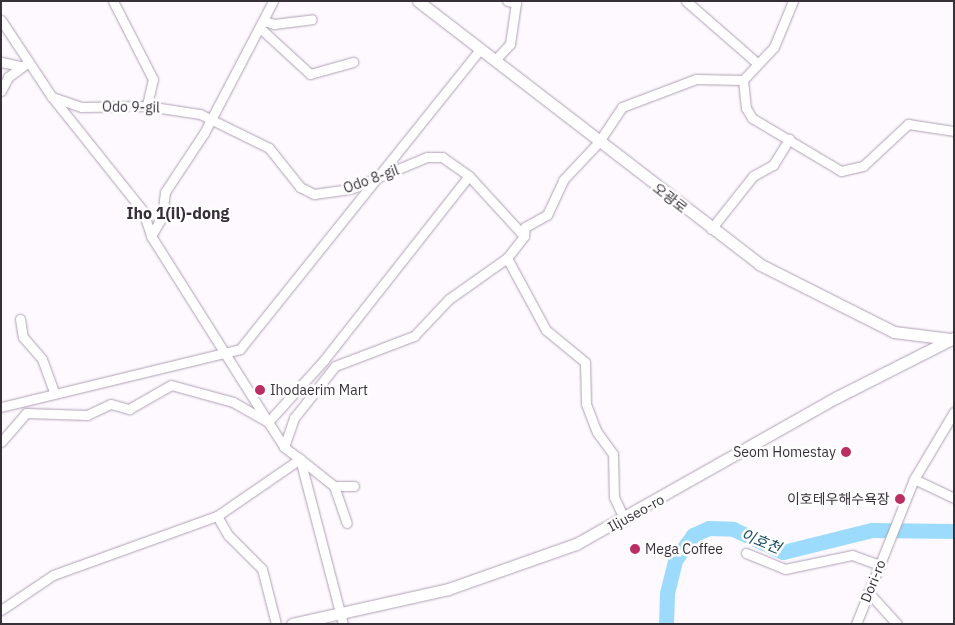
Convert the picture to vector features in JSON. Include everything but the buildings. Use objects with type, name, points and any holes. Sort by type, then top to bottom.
[{"type":"main road","name":"오광로","points":[[418,1],[598,143],[711,230],[759,264],[894,332],[953,340]]},
{"type":"main road","name":"Iljuseo-ro","points":[[292,624],[342,618],[500,573],[625,521],[837,397],[953,340]]},
{"type":"street","points":[[113,1],[153,79],[147,106]]},
{"type":"street","points":[[151,236],[162,217],[165,192],[210,119],[273,1]]},
{"type":"street","points":[[495,60],[510,44],[516,3],[507,1]]},
{"type":"street","points":[[686,1],[756,62]]},
{"type":"street","points":[[793,1],[783,33],[756,62],[743,80],[746,108],[752,118],[841,171],[864,166],[908,124],[954,131]]},
{"type":"street","points":[[262,24],[312,19]]},
{"type":"street","points":[[1,20],[24,64],[143,211],[151,236],[284,447],[334,486],[347,523]]},
{"type":"street","points":[[262,24],[310,74],[353,62]]},
{"type":"street","points":[[1,407],[227,354],[240,349],[480,49]]},
{"type":"street","points":[[1,62],[24,64]]},
{"type":"street","points":[[1,91],[24,64]]},
{"type":"street","points":[[284,447],[294,418],[335,366],[414,336],[448,299],[507,258],[524,236],[525,227],[547,215],[563,180],[598,143],[622,107],[633,101],[664,94],[696,79],[743,80]]},
{"type":"street","name":"Odo 9-gil","points":[[52,97],[81,107],[147,106],[210,119]]},
{"type":"street","name":"Odo 8-gil","points":[[210,119],[269,148],[306,192],[326,194],[373,181],[436,155],[469,176],[524,236]]},
{"type":"street","points":[[711,230],[753,176],[774,165],[789,139]]},
{"type":"street","points":[[268,422],[324,360],[469,176]]},
{"type":"street","points":[[507,258],[546,330],[585,362],[586,404],[613,454],[614,497],[625,521]]},
{"type":"street","points":[[20,319],[23,337],[42,359],[55,394]]},
{"type":"street","points":[[1,442],[28,413],[87,415],[111,404],[129,409],[172,385],[233,402],[268,422]]},
{"type":"street","points":[[24,402],[28,413]]},
{"type":"street","points":[[954,412],[914,479],[954,498]]},
{"type":"street","points":[[1,610],[53,575],[218,516],[300,459]]},
{"type":"street","points":[[300,459],[342,618]]},
{"type":"street","name":"Dori-ro","points":[[856,624],[914,479]]},
{"type":"street","points":[[334,486],[354,486]]},
{"type":"street","points":[[218,516],[228,535],[262,569],[276,624]]},
{"type":"street","points":[[746,553],[785,569],[852,555],[880,564]]},
{"type":"street","points":[[868,592],[897,624]]},
{"type":"water","points":[[934,524],[954,527],[954,535],[900,533],[903,525]]},
{"type":"waterway","name":"이호천","points":[[666,624],[667,593],[675,560],[693,535],[709,528],[733,529],[783,552],[872,530],[954,531]]},
{"type":"place","name":"Ihodaerim Mart","points":[[260,390]]},
{"type":"place","name":"Seom Homestay","points":[[846,452]]},
{"type":"place","name":"이호테우해수욕장","points":[[900,499]]},
{"type":"place","name":"Mega Coffee","points":[[635,549]]},
{"type":"district","name":"Iho 1(il)-dong","points":[[178,213]]}]
